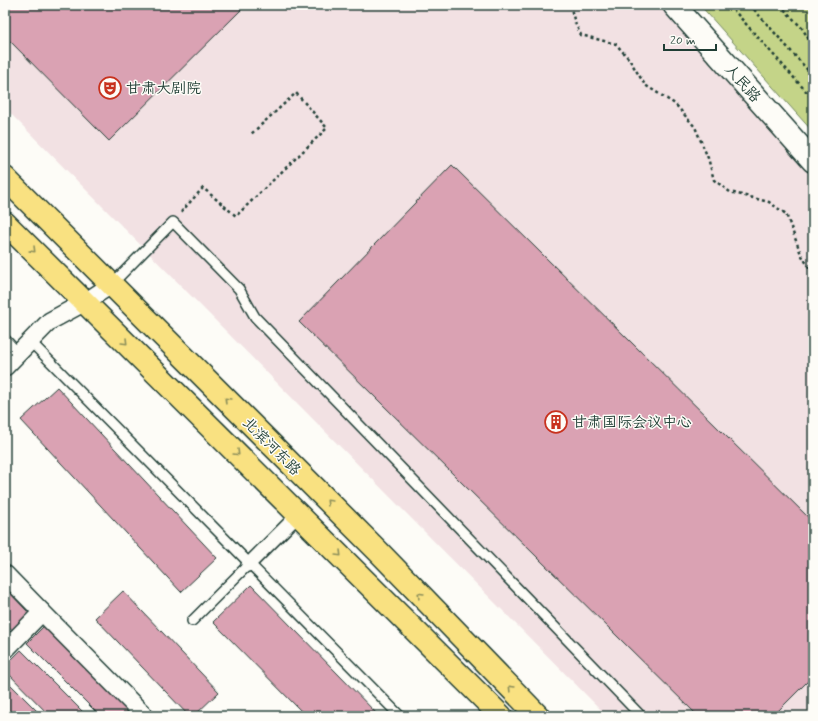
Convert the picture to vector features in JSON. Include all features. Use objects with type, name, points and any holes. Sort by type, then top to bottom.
[{"type":"main road","name":"北滨河东路","points":[[5,178],[372,546],[538,716]]},
{"type":"main road","name":"北滨河东路","points":[[5,223],[501,716]]},
{"type":"street","name":"人民路","points":[[674,5],[813,161]]},
{"type":"street","points":[[5,367],[18,349],[50,321],[85,302],[111,284]]},
{"type":"street","points":[[248,565],[299,514]]},
{"type":"street","points":[[5,574],[145,716]]},
{"type":"street","points":[[5,650],[42,612]]},
{"type":"lane","points":[[111,284],[173,222],[239,289],[255,317],[642,716]]},
{"type":"lane","points":[[5,340],[18,349],[248,565],[400,716]]},
{"type":"lane","points":[[192,621],[248,565]]},
{"type":"path","points":[[570,5],[575,23],[581,35],[616,44],[629,59],[645,85],[675,104],[695,127],[708,158],[714,180],[730,192],[769,202],[786,214],[801,254],[813,274]]},
{"type":"path","points":[[729,5],[813,98]]},
{"type":"path","points":[[750,5],[813,76]]},
{"type":"path","points":[[780,5],[802,28],[813,46]]},
{"type":"path","points":[[173,222],[203,188],[236,216],[327,128],[296,92],[250,135]]},
{"type":"shaded area","points":[[5,5],[659,5],[813,173],[813,716],[607,716],[5,108]]},
{"type":"green space","points":[[700,5],[813,5],[813,132]]},
{"type":"building","name":"甘肃大剧院","points":[[5,5],[246,5],[109,141],[5,36]]},
{"type":"building","name":"甘肃国际会议中心","points":[[452,165],[813,522],[813,676],[773,716],[698,716],[299,322]]},
{"type":"building","points":[[57,387],[217,558],[181,592],[21,420]]},
{"type":"building","points":[[251,585],[379,716],[306,716],[213,622]]},
{"type":"building","points":[[5,588],[31,615],[14,632],[5,622]]},
{"type":"building","points":[[123,591],[219,692],[194,716],[189,716],[95,618]]},
{"type":"building","points":[[45,625],[136,716],[100,716],[27,643]]},
{"type":"building","points":[[21,650],[87,716],[50,716],[5,670],[5,666]]},
{"type":"building","points":[[5,679],[42,716],[6,716]]},
{"type":"place","name":"甘肃大剧院","points":[[110,88]]},
{"type":"place","name":"甘肃国际会议中心","points":[[556,422]]}]
